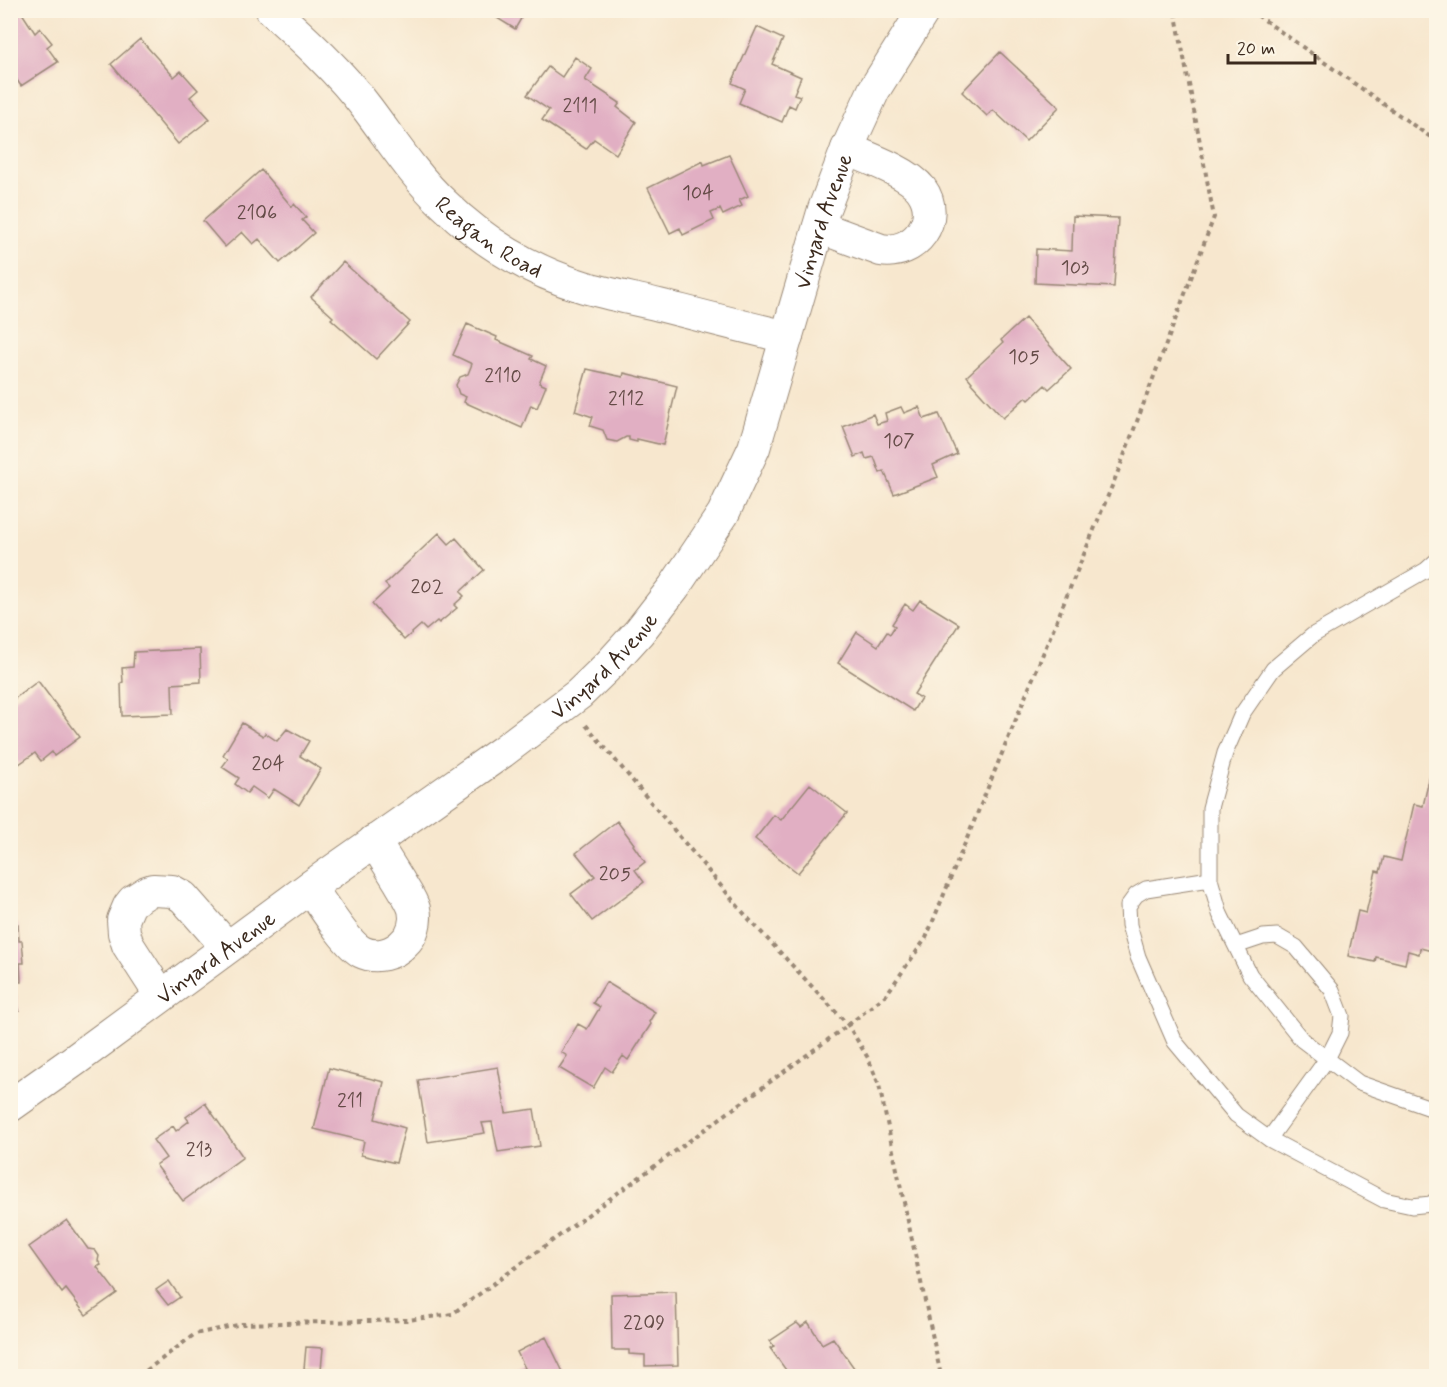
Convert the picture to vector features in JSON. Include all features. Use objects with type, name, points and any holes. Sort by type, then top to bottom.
[{"type":"street","name":"Reagan Road","points":[[272,10],[310,44],[367,107],[423,184],[459,218],[496,247],[539,270],[584,287],[787,337]]},
{"type":"street","name":"Vinyard Avenue","points":[[10,1106],[310,886],[568,703],[639,632],[674,587],[723,514],[754,448],[824,208],[847,149],[874,90],[924,10]]},
{"type":"street","points":[[819,227],[889,252],[909,246],[919,238],[927,223],[928,206],[922,190],[911,179],[847,149]]},
{"type":"street","points":[[310,886],[355,947],[375,955],[385,954],[399,948],[409,939],[415,924],[415,912],[374,841]]},
{"type":"street","points":[[161,996],[128,945],[124,933],[123,920],[133,901],[153,890],[172,891],[183,897],[227,947]]},
{"type":"lane","points":[[1433,570],[1313,635],[1273,669],[1242,714],[1226,753],[1210,808],[1210,879],[1220,914],[1250,975],[1302,1040],[1359,1083],[1437,1110]]},
{"type":"lane","points":[[1210,879],[1146,889],[1136,895],[1128,906],[1129,925],[1138,957],[1175,1042],[1236,1115],[1269,1139],[1384,1200],[1412,1206],[1431,1204],[1437,1200]]},
{"type":"lane","points":[[1236,946],[1263,937],[1276,936],[1296,947],[1332,990],[1342,1016],[1340,1033],[1327,1059],[1269,1139]]},
{"type":"path","points":[[140,1377],[195,1334],[242,1324],[408,1320],[452,1314],[886,995],[926,938],[1119,469],[1214,217],[1176,10]]},
{"type":"path","points":[[1250,10],[1437,141]]},
{"type":"path","points":[[568,703],[747,917],[848,1025],[868,1058],[879,1085],[941,1377]]},
{"type":"building","points":[[10,10],[20,10],[35,33],[40,28],[52,43],[47,47],[58,62],[21,86],[10,70]]},
{"type":"building","points":[[484,10],[526,10],[515,29]]},
{"type":"building","points":[[757,27],[783,39],[772,64],[801,77],[794,94],[800,96],[795,108],[789,105],[782,122],[739,103],[745,89],[732,83]]},
{"type":"building","points":[[140,39],[174,77],[181,71],[198,90],[190,97],[210,119],[178,144],[111,64]]},
{"type":"building","points":[[1000,52],[1059,107],[1026,141],[993,110],[987,116],[962,92]]},
{"type":"building","points":[[575,57],[592,69],[585,80],[620,103],[617,107],[636,122],[616,154],[594,139],[586,149],[542,120],[549,110],[527,95],[548,67],[562,77]]},
{"type":"building","points":[[729,155],[748,196],[739,200],[742,206],[723,215],[720,209],[711,213],[714,220],[683,235],[680,228],[670,233],[648,188],[703,161],[704,165]]},
{"type":"building","points":[[261,170],[292,207],[294,204],[306,217],[302,220],[314,233],[280,263],[259,239],[253,244],[242,232],[225,247],[203,221]]},
{"type":"building","points":[[1073,216],[1118,218],[1114,287],[1035,283],[1036,249],[1072,251]]},
{"type":"building","points":[[343,262],[410,322],[376,359],[331,319],[333,317],[311,297]]},
{"type":"building","points":[[1025,318],[1071,369],[1049,389],[1045,385],[1029,400],[1026,397],[1003,418],[967,376],[1003,343],[1001,340]]},
{"type":"building","points":[[467,324],[533,356],[531,359],[546,366],[539,383],[546,386],[537,408],[531,405],[522,428],[464,402],[466,397],[459,394],[456,385],[460,377],[468,374],[472,364],[453,355]]},
{"type":"building","points":[[587,369],[623,377],[624,373],[677,386],[663,445],[637,439],[637,442],[629,440],[629,437],[617,442],[607,440],[603,430],[590,426],[593,417],[575,411]]},
{"type":"building","points":[[901,407],[904,413],[919,407],[924,419],[939,414],[957,454],[933,465],[938,477],[894,494],[884,471],[880,473],[874,457],[866,459],[864,453],[855,457],[843,427],[873,414],[877,424],[887,421],[885,413]]},
{"type":"building","points":[[439,533],[449,544],[456,538],[484,570],[460,592],[464,596],[454,605],[457,608],[439,623],[437,621],[426,630],[421,625],[404,640],[372,604],[389,588],[385,584]]},
{"type":"building","points":[[920,600],[959,624],[914,694],[921,698],[913,711],[838,663],[857,632],[878,646],[887,632],[890,634],[895,626],[892,624],[905,604],[913,610]]},
{"type":"building","points":[[200,649],[201,682],[172,684],[173,714],[122,716],[122,668],[133,667],[134,652]]},
{"type":"building","points":[[38,681],[80,737],[54,756],[52,752],[41,761],[35,753],[19,764],[10,752],[10,702]]},
{"type":"building","points":[[242,723],[263,736],[265,733],[277,741],[287,729],[309,741],[300,756],[321,769],[299,805],[274,789],[268,798],[252,787],[247,793],[235,784],[239,778],[222,767],[228,759],[223,755]]},
{"type":"building","points":[[1436,749],[1436,952],[1420,948],[1419,954],[1408,951],[1405,964],[1376,957],[1375,962],[1348,956],[1358,911],[1366,913],[1376,871],[1380,872],[1384,857],[1401,861],[1414,804],[1423,806]]},
{"type":"building","points":[[810,784],[847,813],[798,873],[755,839],[774,815],[781,820]]},
{"type":"building","points":[[617,821],[645,862],[635,870],[644,882],[592,921],[571,894],[595,876],[576,853]]},
{"type":"building","points":[[10,924],[18,924],[24,963],[20,963],[21,982],[14,982],[19,1011],[10,1012]]},
{"type":"building","points":[[606,982],[655,1012],[649,1022],[651,1024],[628,1060],[623,1056],[612,1072],[605,1067],[593,1088],[559,1068],[567,1056],[561,1052],[578,1024],[587,1029],[600,1007],[593,1003]]},
{"type":"building","points":[[498,1067],[506,1113],[534,1109],[540,1146],[498,1152],[492,1122],[482,1123],[485,1133],[428,1142],[418,1080]]},
{"type":"building","points":[[329,1068],[384,1082],[375,1119],[405,1128],[396,1163],[361,1155],[364,1141],[314,1129]]},
{"type":"building","points":[[205,1103],[243,1157],[183,1201],[156,1165],[166,1158],[153,1140],[173,1126],[176,1131],[189,1121],[186,1117]]},
{"type":"building","points":[[67,1220],[88,1249],[95,1250],[101,1265],[97,1267],[117,1293],[86,1315],[66,1289],[62,1293],[29,1247]]},
{"type":"building","points":[[169,1281],[180,1297],[168,1305],[156,1290]]},
{"type":"building","points":[[676,1292],[678,1365],[645,1366],[645,1355],[629,1354],[629,1350],[612,1350],[611,1294]]},
{"type":"building","points":[[808,1322],[822,1344],[833,1338],[859,1375],[785,1376],[782,1373],[786,1370],[770,1348],[774,1346],[770,1341],[797,1323],[801,1327]]},
{"type":"building","points":[[546,1337],[565,1376],[506,1376],[525,1368],[517,1352]]},
{"type":"building","points":[[306,1347],[323,1348],[321,1370],[304,1369]]}]
